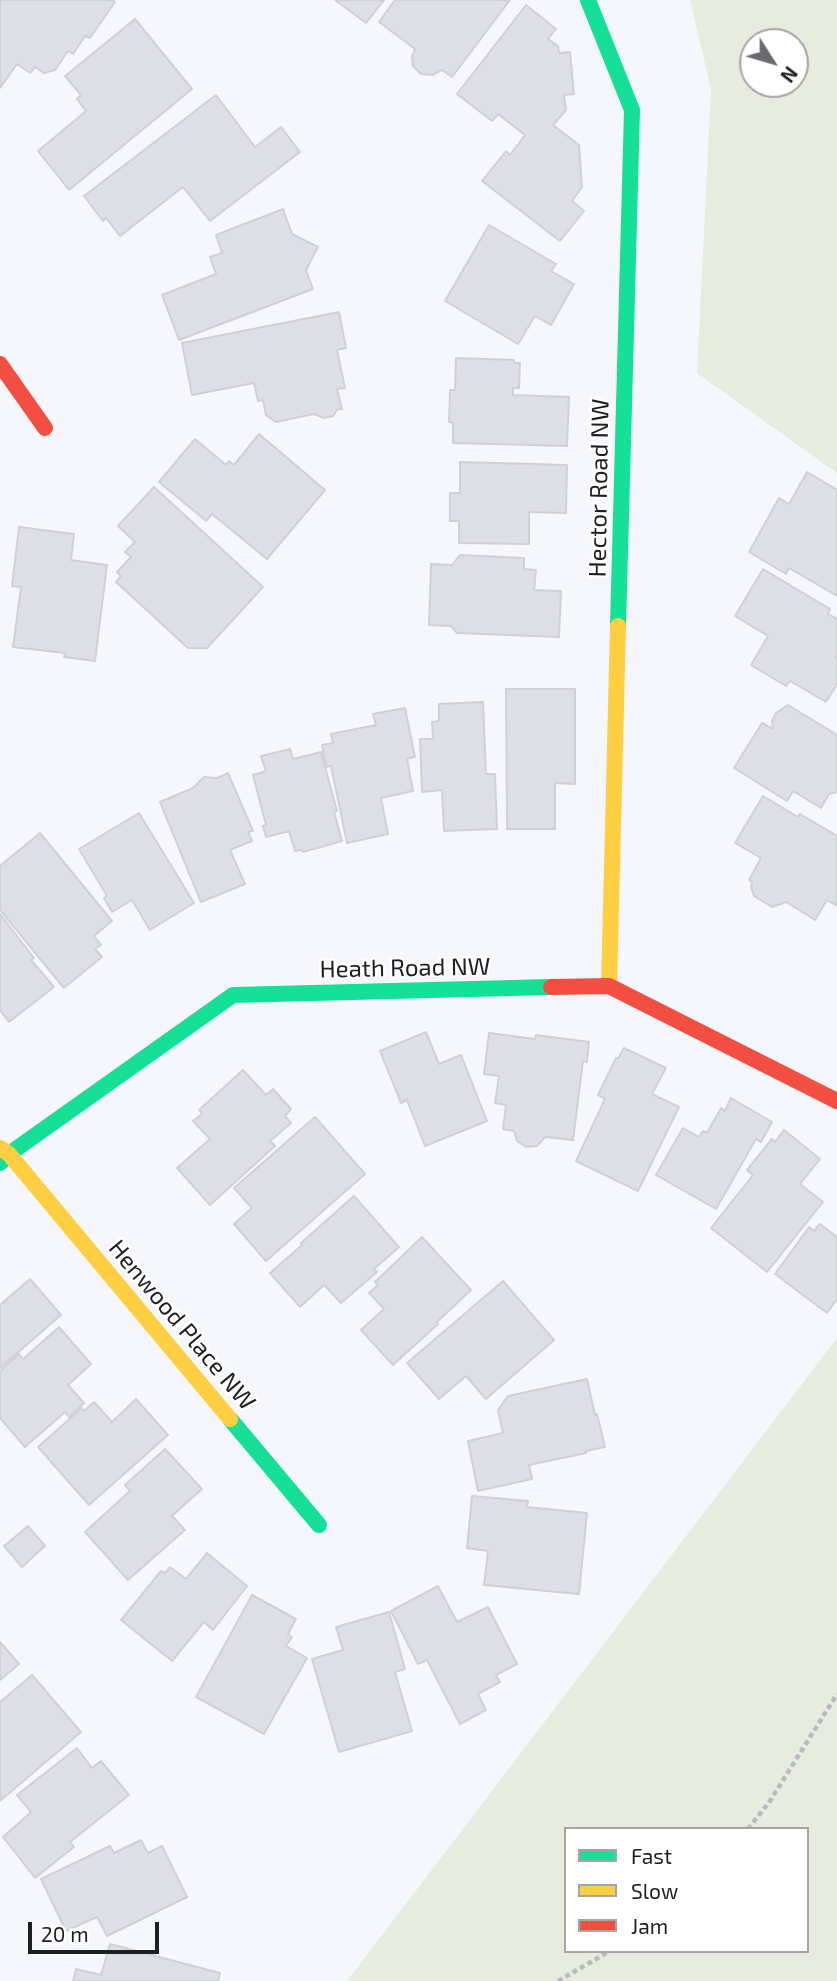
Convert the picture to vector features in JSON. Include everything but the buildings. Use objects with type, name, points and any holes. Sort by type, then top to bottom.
[{"type":"street","name":"Hector Road NW","points":[[588,0],[632,110],[609,986]]},
{"type":"street","points":[[0,364],[45,428]]},
{"type":"street","name":"Heath Road NW","points":[[3,1155],[233,995],[609,986],[837,1101]]},
{"type":"street","name":"Henwood Place NW","points":[[3,1155],[319,1525]]},
{"type":"path","points":[[750,1827],[770,1801],[837,1694]]},
{"type":"path","points":[[558,1981],[607,1953]]},
{"type":"shaded area","points":[[690,0],[837,0],[837,473],[697,373],[711,89]]},
{"type":"shaded area","points":[[837,1338],[837,1981],[347,1981]]},
{"type":"traffic: fast","points":[[588,0],[632,110],[618,626]]},
{"type":"traffic: fast","points":[[0,1163],[233,995],[551,987]]},
{"type":"traffic: fast","points":[[230,1419],[319,1525]]},
{"type":"traffic: slow","points":[[609,986],[618,626]]},
{"type":"traffic: slow","points":[[0,1148],[9,1154],[230,1419]]},
{"type":"traffic: jam","points":[[0,364],[45,428]]},
{"type":"traffic: jam","points":[[551,987],[609,986],[837,1101]]}]
